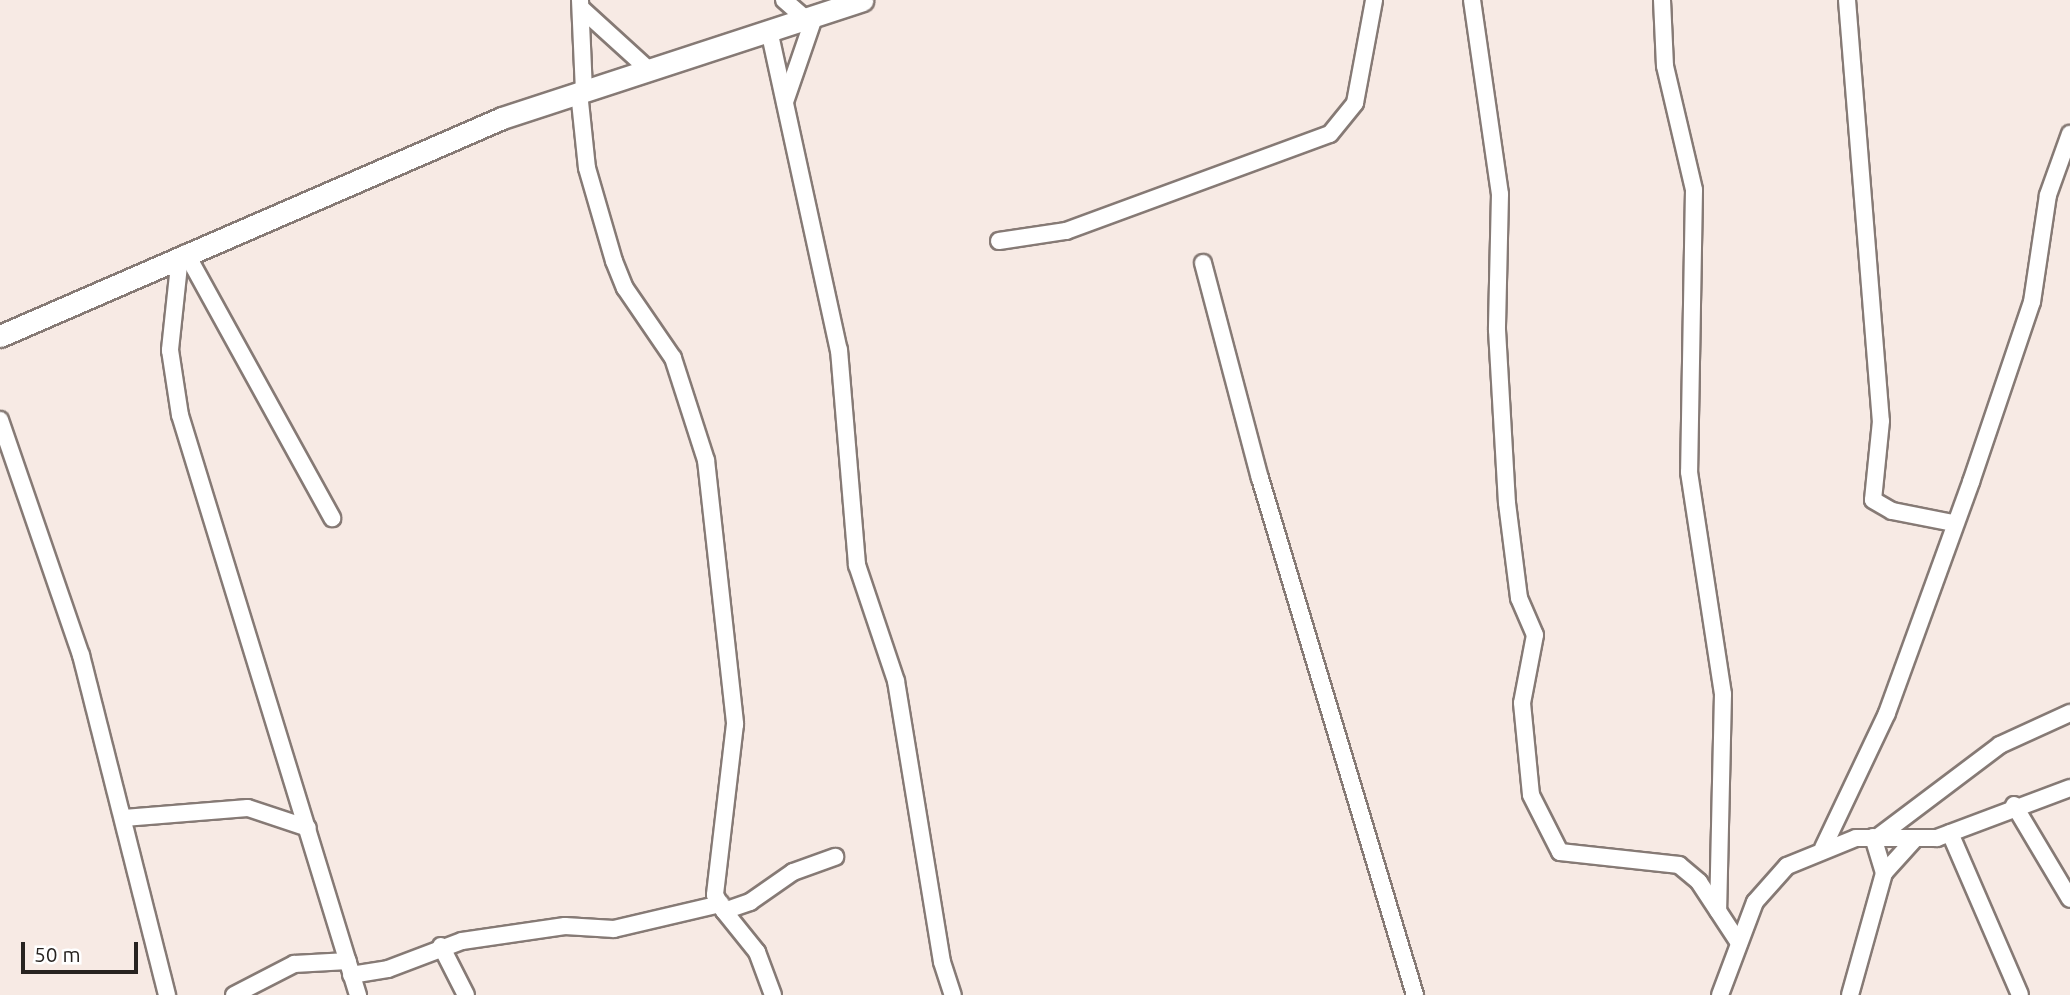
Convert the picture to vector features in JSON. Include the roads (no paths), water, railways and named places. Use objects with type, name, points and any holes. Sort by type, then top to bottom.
[{"type":"main road","points":[[0,336],[362,174],[582,91],[862,0]]},
{"type":"street","points":[[784,0],[810,17],[785,102]]},
{"type":"street","points":[[999,240],[1066,230],[1329,134],[1355,103],[1374,0]]},
{"type":"street","points":[[1472,0],[1499,184],[1497,330],[1507,503],[1519,598],[1535,635],[1522,702],[1531,795],[1560,852],[1679,865],[1718,911],[1739,943]]},
{"type":"street","points":[[1662,0],[1665,66],[1694,190],[1689,472],[1723,694],[1718,911]]},
{"type":"street","points":[[1847,0],[1881,421],[1873,500],[1892,511],[1953,523]]},
{"type":"street","points":[[582,5],[649,70]]},
{"type":"street","points":[[582,5],[582,91],[587,168],[614,261],[625,288],[673,358],[706,460],[735,723],[715,879],[723,907],[757,952],[773,995]]},
{"type":"street","points":[[769,30],[839,351],[857,565],[896,681],[942,962],[953,995]]},
{"type":"street","points":[[1824,848],[1887,713],[2032,302],[2048,195],[2070,134]]},
{"type":"street","points":[[183,254],[332,518]]},
{"type":"street","points":[[183,254],[170,350],[180,415],[232,568],[256,678],[308,828],[358,995]]},
{"type":"street","points":[[1203,263],[1260,478],[1415,995]]},
{"type":"street","points":[[0,420],[81,655],[167,995]]},
{"type":"street","points":[[1875,837],[2000,745],[2070,713]]},
{"type":"street","points":[[1720,995],[1755,902],[1774,878],[1824,848],[1875,837],[1914,840],[1950,833],[2014,806],[2070,788]]},
{"type":"street","points":[[2014,806],[2070,899]]},
{"type":"street","points":[[124,818],[248,808],[308,828]]},
{"type":"street","points":[[1895,838],[1898,821]]},
{"type":"street","points":[[1950,833],[2020,995]]},
{"type":"street","points":[[1875,837],[1884,873]]},
{"type":"street","points":[[1850,995],[1884,873],[1914,840]]},
{"type":"street","points":[[234,995],[293,964],[388,969],[442,946],[565,926],[614,929],[750,902],[793,872],[835,857]]},
{"type":"street","points":[[442,946],[466,995]]}]
